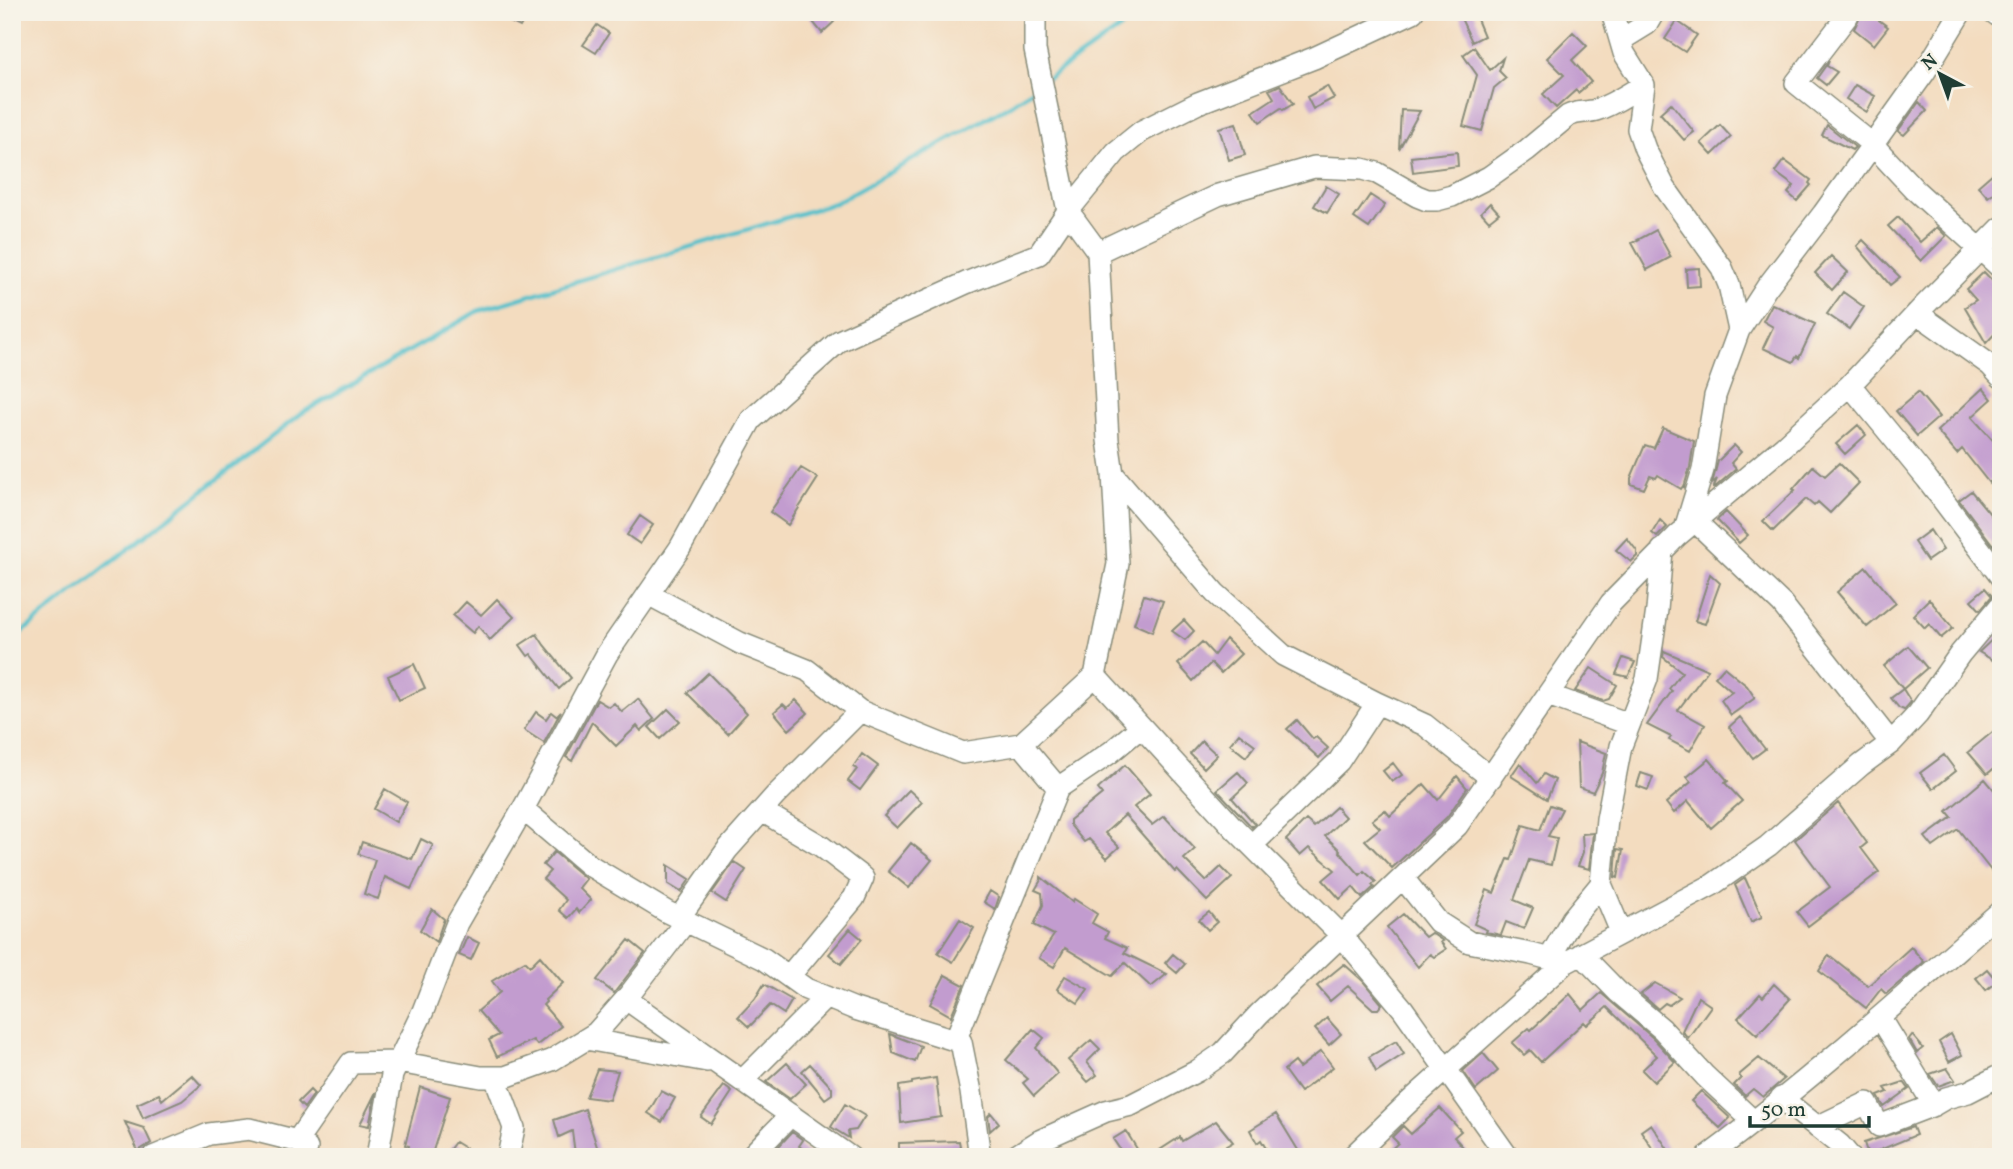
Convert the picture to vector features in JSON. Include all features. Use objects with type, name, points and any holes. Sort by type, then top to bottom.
[{"type":"street","points":[[648,594],[740,643],[807,670],[860,710],[963,753],[1021,744],[1095,676],[1118,564],[1098,252],[1068,211],[1035,50],[1035,12]]},
{"type":"street","points":[[377,1157],[391,1075],[423,1011],[457,923],[523,809],[607,654],[680,548],[751,420],[839,341],[966,283],[1039,254],[1068,211],[1116,152],[1142,131],[1198,103],[1314,58],[1413,12]]},
{"type":"street","points":[[1612,12],[1624,53],[1644,85],[1639,128],[1645,149],[1665,188],[1722,268],[1729,285],[1739,330]]},
{"type":"street","points":[[1621,40],[1647,24],[1654,12]]},
{"type":"street","points":[[1844,12],[1847,15],[1796,83],[1872,144],[1914,189],[2001,268]]},
{"type":"street","points":[[1690,525],[1703,470],[1715,396],[1739,330],[1767,287],[1924,73],[1961,12]]},
{"type":"street","points":[[1993,12],[2001,18]]},
{"type":"street","points":[[1098,252],[1219,195],[1314,167],[1362,169],[1377,173],[1427,200],[1452,196],[1510,163],[1568,116],[1603,108],[1644,85]]},
{"type":"street","points":[[1014,1157],[1039,1142],[1106,1111],[1131,1105],[1197,1072],[1223,1054],[1259,1014],[1457,826],[1611,603],[1662,550],[1784,446],[1850,385],[2001,228]]},
{"type":"street","points":[[1917,313],[1990,365],[2001,377]]},
{"type":"street","points":[[1850,385],[1927,479],[2001,577]]},
{"type":"street","points":[[1113,474],[1216,593],[1283,656],[1425,725],[1491,778]]},
{"type":"street","points":[[1690,525],[1782,604],[1891,743]]},
{"type":"street","points":[[1621,932],[1601,884],[1607,819],[1620,746],[1647,678],[1662,550]]},
{"type":"street","points":[[1352,1157],[1565,959],[1712,885],[1768,846],[1861,765],[1891,743],[1918,714],[1960,654],[2001,605]]},
{"type":"street","points":[[1095,676],[1252,845],[1341,935],[1403,1009],[1508,1157]]},
{"type":"street","points":[[1548,695],[1629,724]]},
{"type":"street","points":[[1252,845],[1339,761],[1377,703]]},
{"type":"street","points":[[153,1157],[209,1134],[249,1129],[308,1151],[351,1063],[398,1062],[481,1077],[505,1077],[552,1060],[596,1033],[626,999],[683,920],[727,850],[860,710]]},
{"type":"street","points":[[955,1041],[1058,788],[1111,752],[1141,727]]},
{"type":"street","points":[[1021,744],[1058,788]]},
{"type":"street","points":[[523,809],[589,865],[683,920],[764,959],[806,989],[855,1009],[961,1042],[980,1157]]},
{"type":"street","points":[[762,811],[821,846],[863,878],[854,898],[790,975]]},
{"type":"street","points":[[1403,878],[1438,922],[1469,942],[1565,959],[1618,992],[1662,1029],[1704,1076],[1753,1121]]},
{"type":"street","points":[[1565,959],[1572,919],[1601,884]]},
{"type":"street","points":[[1707,1157],[1880,1017],[2001,911]]},
{"type":"street","points":[[741,1081],[826,997]]},
{"type":"street","points":[[626,999],[850,1157]]},
{"type":"street","points":[[1880,1017],[1934,1105]]},
{"type":"street","points":[[586,1039],[716,1063]]},
{"type":"street","points":[[1817,1127],[1867,1103],[1879,1126],[1946,1098],[1968,1092],[2001,1075]]},
{"type":"street","points":[[495,1077],[514,1128],[508,1157]]},
{"type":"street","points":[[1781,1098],[1840,1145],[1850,1157]]},
{"type":"street","points":[[750,1157],[791,1115]]},
{"type":"building","points":[[490,12],[528,12],[520,27]]},
{"type":"building","points":[[805,12],[826,12],[834,22],[822,33]]},
{"type":"building","points":[[1458,12],[1474,12],[1484,36],[1472,42]]},
{"type":"building","points":[[1862,12],[1868,12],[1888,27],[1874,45],[1854,29]]},
{"type":"building","points":[[1677,21],[1697,35],[1685,52],[1665,39]]},
{"type":"building","points":[[597,25],[609,33],[596,53],[583,45]]},
{"type":"building","points":[[1573,32],[1587,46],[1572,60],[1591,82],[1578,93],[1576,90],[1556,108],[1543,94],[1564,75],[1547,58]]},
{"type":"building","points":[[1474,47],[1490,70],[1503,58],[1499,71],[1506,78],[1494,88],[1482,131],[1463,126],[1477,75],[1463,55]]},
{"type":"building","points":[[1829,61],[1827,66],[1837,72],[1826,85],[1817,78]]},
{"type":"building","points":[[1280,85],[1293,104],[1283,110],[1281,108],[1260,122],[1253,112],[1274,98],[1269,90]]},
{"type":"building","points":[[1855,85],[1875,96],[1867,112],[1846,99]]},
{"type":"building","points":[[1327,86],[1334,98],[1313,109],[1307,97]]},
{"type":"building","points":[[1919,102],[1927,111],[1904,135],[1898,131]]},
{"type":"building","points":[[1671,103],[1694,132],[1684,140],[1660,113]]},
{"type":"building","points":[[1401,110],[1420,111],[1399,149]]},
{"type":"building","points":[[1236,123],[1245,155],[1229,160],[1219,128]]},
{"type":"building","points":[[1720,125],[1731,137],[1712,155],[1701,143]]},
{"type":"building","points":[[1827,125],[1855,147],[1852,150],[1822,135]]},
{"type":"building","points":[[1457,152],[1458,166],[1413,172],[1411,157]]},
{"type":"building","points":[[1784,160],[1811,180],[1811,185],[1797,201],[1788,193],[1794,186],[1775,172]]},
{"type":"building","points":[[2001,166],[2001,187],[1988,197],[1978,186]]},
{"type":"building","points":[[1326,186],[1339,194],[1327,213],[1314,206]]},
{"type":"building","points":[[1370,195],[1385,205],[1369,228],[1354,218]]},
{"type":"building","points":[[1490,203],[1499,213],[1489,221],[1481,212]]},
{"type":"building","points":[[1898,217],[1920,242],[1937,227],[1946,236],[1921,261],[1888,226]]},
{"type":"building","points":[[1656,230],[1671,257],[1647,270],[1632,243]]},
{"type":"building","points":[[1863,240],[1900,277],[1890,285],[1857,246]]},
{"type":"building","points":[[1831,256],[1848,272],[1832,290],[1815,273]]},
{"type":"building","points":[[1699,268],[1700,286],[1687,287],[1686,269]]},
{"type":"building","points":[[1984,272],[2001,290],[2001,327],[1986,343],[1965,307],[1976,300],[1966,289]]},
{"type":"building","points":[[1843,292],[1864,307],[1849,329],[1827,314]]},
{"type":"building","points":[[1772,304],[1815,324],[1799,358],[1797,356],[1793,362],[1763,348],[1773,327],[1763,321]]},
{"type":"building","points":[[1983,388],[1992,399],[1972,417],[2001,449],[2001,473],[1989,483],[1962,449],[1957,454],[1937,431]]},
{"type":"building","points":[[1918,392],[1939,417],[1917,436],[1896,411]]},
{"type":"building","points":[[1858,425],[1866,435],[1845,454],[1836,444]]},
{"type":"building","points":[[1663,428],[1694,441],[1684,487],[1681,489],[1658,475],[1656,478],[1650,476],[1644,489],[1631,484],[1645,445],[1654,448]]},
{"type":"building","points":[[1734,445],[1741,452],[1731,463],[1736,469],[1713,489],[1717,479],[1712,484],[1718,461]]},
{"type":"building","points":[[1839,463],[1859,483],[1830,513],[1818,502],[1814,506],[1806,499],[1773,531],[1763,521],[1795,490],[1793,489],[1813,466],[1825,476]]},
{"type":"building","points":[[801,468],[818,478],[788,525],[770,512]]},
{"type":"building","points":[[1971,491],[1995,520],[2001,515],[2001,538],[1993,545],[1959,500]]},
{"type":"building","points":[[1726,512],[1748,535],[1739,543],[1717,520]]},
{"type":"building","points":[[640,516],[653,525],[640,544],[627,535]]},
{"type":"building","points":[[1660,520],[1667,527],[1657,537],[1652,533]]},
{"type":"building","points":[[1930,530],[1943,550],[1927,561],[1914,542]]},
{"type":"building","points":[[1627,538],[1637,551],[1637,556],[1631,562],[1616,550]]},
{"type":"building","points":[[1866,567],[1896,603],[1867,627],[1837,592]]},
{"type":"building","points":[[1710,574],[1720,583],[1705,624],[1695,621]]},
{"type":"building","points":[[1985,588],[1992,596],[1980,610],[1971,600]]},
{"type":"building","points":[[1144,595],[1163,601],[1152,632],[1134,624]]},
{"type":"building","points":[[497,599],[514,617],[490,640],[478,626],[473,633],[453,616],[466,602],[481,615]]},
{"type":"building","points":[[1929,599],[1953,628],[1941,638],[1929,624],[1925,628],[1913,615]]},
{"type":"building","points":[[1184,620],[1194,631],[1185,640],[1172,631]]},
{"type":"building","points":[[2001,631],[2001,665],[1979,652]]},
{"type":"building","points":[[537,634],[571,678],[559,689],[531,654],[528,656],[520,645]]},
{"type":"building","points":[[1226,639],[1241,654],[1221,673],[1211,663],[1193,681],[1178,664],[1202,642],[1214,655]]},
{"type":"building","points":[[1908,646],[1927,668],[1903,689],[1884,666]]},
{"type":"building","points":[[1664,651],[1708,670],[1678,710],[1705,725],[1690,751],[1669,740],[1671,737],[1647,725],[1672,691],[1669,689],[1682,672],[1663,657]]},
{"type":"building","points":[[1623,658],[1635,662],[1628,677],[1616,674]]},
{"type":"building","points":[[414,664],[425,688],[399,700],[388,676]]},
{"type":"building","points":[[1724,667],[1747,686],[1755,698],[1731,715],[1721,700],[1732,692],[1715,677]]},
{"type":"building","points":[[1591,668],[1617,685],[1609,699],[1603,701],[1575,691]]},
{"type":"building","points":[[708,673],[747,713],[728,734],[687,693]]},
{"type":"building","points":[[1903,689],[1911,702],[1904,710],[1891,698]]},
{"type":"building","points":[[638,699],[654,719],[641,731],[637,726],[616,746],[592,722],[572,761],[566,757],[597,700],[609,707],[614,703],[622,712]]},
{"type":"building","points":[[796,700],[808,713],[789,730],[774,712],[783,704],[787,708]]},
{"type":"building","points":[[668,709],[680,721],[660,739],[649,727]]},
{"type":"building","points":[[561,711],[544,743],[524,730],[536,712],[546,719],[551,712],[556,716]]},
{"type":"building","points":[[1740,717],[1765,749],[1753,758],[1729,727]]},
{"type":"building","points":[[1297,720],[1313,739],[1316,737],[1328,748],[1319,758],[1287,729]]},
{"type":"building","points":[[2001,725],[2001,763],[1987,774],[1968,752]]},
{"type":"building","points":[[1239,733],[1255,745],[1246,757],[1230,744]]},
{"type":"building","points":[[1202,741],[1217,755],[1204,768],[1190,754]]},
{"type":"building","points":[[1577,742],[1606,753],[1602,773],[1593,792],[1579,787]]},
{"type":"building","points":[[862,754],[878,766],[860,790],[848,781],[857,769],[853,767]]},
{"type":"building","points":[[1944,755],[1956,771],[1933,789],[1920,773]]},
{"type":"building","points":[[1709,759],[1728,781],[1725,783],[1742,801],[1711,828],[1688,801],[1674,813],[1666,803],[1691,782],[1687,777]]},
{"type":"building","points":[[1393,763],[1402,775],[1392,782],[1383,771]]},
{"type":"building","points":[[1520,763],[1537,783],[1544,774],[1555,780],[1547,799],[1511,776]]},
{"type":"building","points":[[1125,765],[1150,794],[1134,807],[1152,825],[1164,816],[1195,849],[1184,859],[1206,881],[1221,867],[1232,878],[1207,901],[1177,870],[1175,872],[1125,815],[1105,833],[1119,847],[1107,858],[1089,839],[1084,842],[1070,825],[1070,820],[1102,794],[1098,789]]},
{"type":"building","points":[[1238,772],[1248,783],[1232,798],[1255,824],[1252,827],[1217,790]]},
{"type":"building","points":[[1641,773],[1653,777],[1648,790],[1637,786]]},
{"type":"building","points":[[1457,776],[1467,788],[1447,817],[1392,868],[1365,840],[1380,828],[1372,820],[1385,810],[1390,816],[1424,784],[1438,800]]},
{"type":"building","points":[[1985,779],[2001,798],[2001,867],[1993,873],[1958,829],[1933,847],[1925,837],[1952,817],[1947,811]]},
{"type":"building","points":[[385,789],[407,802],[396,822],[374,809]]},
{"type":"building","points":[[909,790],[922,802],[897,828],[884,816]]},
{"type":"building","points":[[1838,803],[1867,843],[1861,848],[1879,872],[1808,926],[1797,912],[1830,887],[1795,840]]},
{"type":"building","points":[[1550,805],[1562,809],[1548,836],[1557,838],[1551,865],[1529,860],[1514,900],[1533,908],[1524,929],[1506,922],[1501,935],[1486,932],[1487,930],[1474,924],[1487,890],[1494,893],[1508,859],[1511,860],[1523,825],[1540,830]]},
{"type":"building","points":[[1336,807],[1345,817],[1325,836],[1360,875],[1364,871],[1376,882],[1362,898],[1353,887],[1340,899],[1323,880],[1335,870],[1309,848],[1300,856],[1286,840],[1306,820],[1314,827]]},
{"type":"building","points":[[1593,833],[1589,869],[1578,866],[1583,852],[1582,834]]},
{"type":"building","points":[[421,839],[433,845],[411,889],[385,877],[378,899],[364,894],[375,860],[358,854],[362,842],[412,859]]},
{"type":"building","points":[[911,843],[932,860],[909,888],[888,871]]},
{"type":"building","points":[[1617,849],[1623,850],[1618,878],[1615,877]]},
{"type":"building","points":[[554,852],[586,879],[579,888],[591,900],[579,913],[576,909],[568,918],[559,910],[566,900],[543,879],[550,871],[543,865]]},
{"type":"building","points":[[734,862],[746,870],[726,902],[712,893]]},
{"type":"building","points":[[668,865],[690,879],[681,892],[668,884]]},
{"type":"building","points":[[1041,877],[1072,902],[1074,899],[1097,914],[1092,923],[1108,932],[1105,938],[1127,948],[1124,953],[1167,974],[1151,987],[1125,963],[1112,976],[1065,948],[1054,967],[1039,958],[1054,935],[1034,925],[1043,905],[1042,893],[1035,890]]},
{"type":"building","points":[[1745,878],[1762,917],[1751,922],[1735,885]]},
{"type":"building","points":[[990,891],[999,897],[995,909],[984,902]]},
{"type":"building","points":[[432,909],[444,919],[436,942],[420,930]]},
{"type":"building","points":[[1209,912],[1217,922],[1208,930],[1199,920]]},
{"type":"building","points":[[1403,914],[1425,937],[1431,933],[1443,941],[1441,942],[1446,949],[1434,957],[1430,954],[1418,967],[1387,927]]},
{"type":"building","points":[[960,919],[974,928],[953,962],[938,953]]},
{"type":"building","points":[[850,929],[862,939],[841,964],[829,954]]},
{"type":"building","points":[[467,937],[479,943],[471,960],[459,955]]},
{"type":"building","points":[[629,940],[645,953],[614,993],[597,980]]},
{"type":"building","points":[[1911,947],[1924,962],[1886,994],[1881,989],[1866,1008],[1819,971],[1829,955],[1868,986]]},
{"type":"building","points":[[1173,954],[1185,964],[1177,973],[1165,963]]},
{"type":"building","points":[[540,956],[563,983],[543,1005],[561,1026],[537,1045],[533,1040],[497,1057],[489,1040],[499,1035],[478,1011],[500,992],[492,981],[525,961],[530,966]]},
{"type":"building","points":[[1344,964],[1382,1004],[1378,1009],[1373,1009],[1348,986],[1330,1001],[1317,986]]},
{"type":"building","points":[[1987,969],[1997,981],[1986,990],[1976,978]]},
{"type":"building","points":[[945,975],[964,985],[951,1016],[930,1004]]},
{"type":"building","points":[[1065,976],[1088,989],[1078,1003],[1057,989]]},
{"type":"building","points":[[1655,983],[1680,997],[1658,1009],[1641,994]]},
{"type":"building","points":[[764,984],[792,1000],[784,1014],[770,1005],[749,1027],[738,1017],[755,999]]},
{"type":"building","points":[[1774,984],[1790,999],[1757,1035],[1738,1018],[1760,994],[1763,997]]},
{"type":"building","points":[[1601,993],[1653,1038],[1675,1062],[1654,1082],[1642,1070],[1657,1056],[1607,1007],[1587,1025],[1584,1022],[1541,1062],[1530,1050],[1524,1055],[1512,1043],[1529,1028],[1531,1030],[1570,994],[1583,1010]]},
{"type":"building","points":[[1698,997],[1711,1006],[1688,1038],[1682,1031]]},
{"type":"building","points":[[1327,1018],[1341,1034],[1329,1045],[1315,1029]]},
{"type":"building","points":[[1033,1029],[1044,1038],[1036,1048],[1058,1074],[1034,1096],[1023,1083],[1028,1079],[1006,1060]]},
{"type":"building","points":[[890,1034],[921,1046],[915,1062],[893,1053]]},
{"type":"building","points":[[1951,1034],[1962,1055],[1949,1062],[1939,1042]]},
{"type":"building","points":[[1912,1035],[1923,1048],[1917,1053],[1909,1039]]},
{"type":"building","points":[[1091,1040],[1100,1049],[1087,1062],[1097,1075],[1088,1082],[1068,1060]]},
{"type":"building","points":[[1396,1041],[1404,1054],[1376,1072],[1369,1057]]},
{"type":"building","points":[[1321,1051],[1333,1067],[1300,1092],[1284,1070],[1294,1062],[1299,1068]]},
{"type":"building","points":[[1483,1053],[1498,1071],[1476,1090],[1463,1071]]},
{"type":"building","points":[[1759,1058],[1784,1079],[1763,1097],[1753,1089],[1745,1096],[1734,1085],[1741,1078],[1739,1075]]},
{"type":"building","points":[[787,1063],[806,1084],[790,1099],[766,1082]]},
{"type":"building","points":[[810,1064],[832,1088],[832,1094],[825,1099],[802,1071]]},
{"type":"building","points":[[1947,1068],[1955,1080],[1938,1086],[1930,1074]]},
{"type":"building","points":[[597,1069],[618,1071],[609,1100],[586,1097]]},
{"type":"building","points":[[192,1075],[201,1085],[182,1101],[143,1118],[137,1104],[159,1094],[162,1100]]},
{"type":"building","points":[[936,1078],[941,1117],[901,1123],[899,1086]]},
{"type":"building","points":[[1904,1082],[1909,1089],[1884,1107],[1878,1096],[1888,1092],[1885,1088]]},
{"type":"building","points":[[724,1086],[732,1092],[711,1124],[701,1117]]},
{"type":"building","points":[[420,1087],[450,1097],[431,1157],[407,1157],[409,1146],[405,1145]]},
{"type":"building","points":[[310,1090],[314,1094],[304,1108],[298,1102]]},
{"type":"building","points":[[661,1091],[675,1098],[662,1122],[648,1113]]},
{"type":"building","points":[[1701,1091],[1730,1118],[1720,1128],[1691,1101]]},
{"type":"building","points":[[376,1092],[369,1126],[360,1124]]},
{"type":"building","points":[[845,1104],[865,1116],[856,1130],[848,1131],[849,1138],[831,1127]]},
{"type":"building","points":[[1440,1108],[1461,1131],[1454,1137],[1472,1157],[1383,1157],[1398,1143],[1392,1137],[1403,1126],[1411,1134]]},
{"type":"building","points":[[585,1109],[598,1150],[575,1154],[572,1131],[559,1137],[554,1120]]},
{"type":"building","points":[[991,1113],[999,1123],[990,1131],[988,1116]]},
{"type":"building","points":[[1276,1114],[1298,1150],[1287,1157],[1271,1157],[1261,1140],[1257,1143],[1250,1130]]},
{"type":"building","points":[[1216,1121],[1233,1142],[1207,1157],[1149,1157],[1180,1137],[1182,1141]]},
{"type":"building","points":[[125,1122],[144,1128],[151,1143],[138,1151]]},
{"type":"building","points":[[1651,1124],[1673,1157],[1658,1157],[1641,1131]]},
{"type":"building","points":[[1913,1127],[1916,1135],[1868,1155],[1864,1143]]},
{"type":"building","points":[[1126,1131],[1142,1157],[1125,1157],[1113,1139]]},
{"type":"building","points":[[792,1132],[803,1140],[799,1146],[813,1157],[769,1157]]},
{"type":"building","points":[[959,1141],[962,1157],[899,1157],[899,1143]]},
{"type":"building","points":[[455,1142],[479,1157],[444,1157]]},
{"type":"waterway","points":[[1048,78],[1131,21],[1137,12]]},
{"type":"waterway","points":[[12,640],[302,413],[478,311],[835,203],[1012,104],[1036,87]]}]
